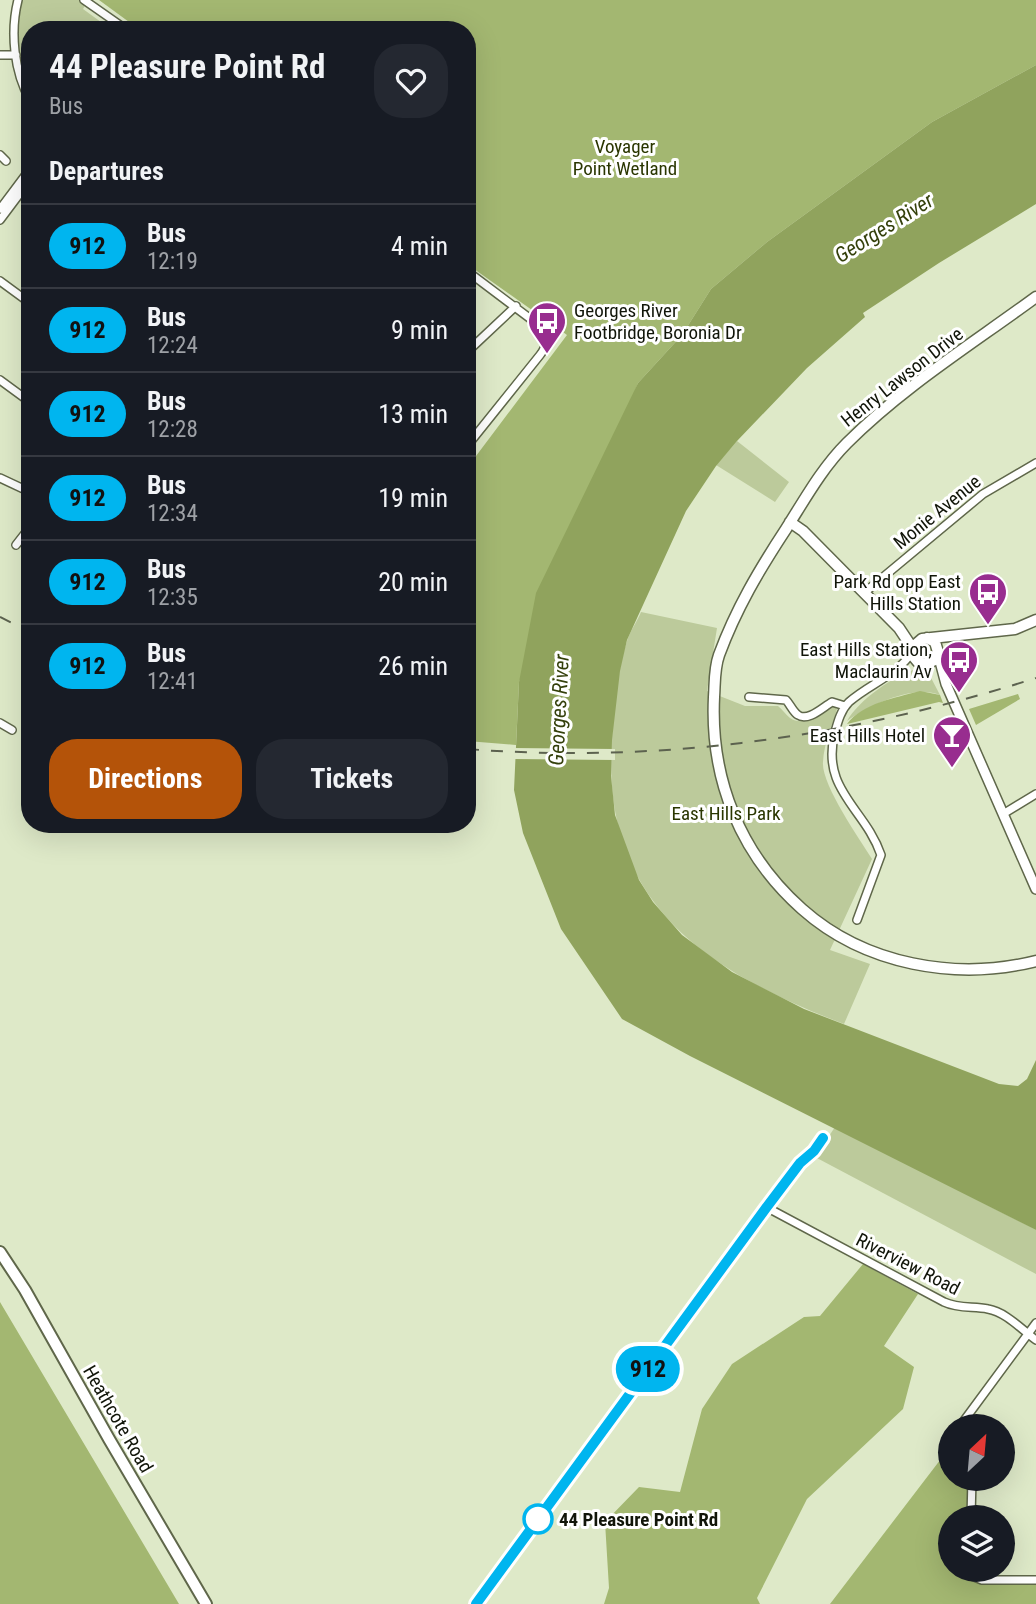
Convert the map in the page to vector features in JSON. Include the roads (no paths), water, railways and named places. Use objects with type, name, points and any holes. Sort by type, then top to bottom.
[{"type":"main road","name":"Henry Lawson Drive","points":[[1036,297],[889,405],[828,465],[745,594],[723,646],[717,665],[714,692],[714,744],[733,813],[766,871],[805,912],[826,928],[856,944],[887,957],[915,964],[976,970],[1036,961]]},
{"type":"main road","points":[[790,522],[803,531],[900,628],[915,659],[924,664],[935,660],[938,652],[954,638],[971,634]]},
{"type":"main road","points":[[912,650],[916,642],[925,638],[1015,629],[1036,620]]},
{"type":"main road","points":[[900,628],[934,642],[938,652]]},
{"type":"main road","name":"Heathcote Road","points":[[0,1252],[25,1290],[206,1604]]},
{"type":"street","points":[[18,0],[15,13],[16,55],[21,80]]},
{"type":"street","points":[[84,0],[114,21]]},
{"type":"street","points":[[0,55],[16,55]]},
{"type":"street","points":[[0,209],[21,181]]},
{"type":"street","points":[[0,220],[21,192]]},
{"type":"street","points":[[476,277],[540,326],[546,334],[547,343],[544,351],[476,433]]},
{"type":"street","points":[[0,281],[21,296]]},
{"type":"street","points":[[476,344],[516,306]]},
{"type":"street","points":[[0,380],[21,395]]},
{"type":"street","name":"Monie Avenue","points":[[863,593],[982,494],[1036,463]]},
{"type":"street","points":[[0,478],[21,488]]},
{"type":"street","points":[[16,545],[21,539]]},
{"type":"street","points":[[857,920],[881,855],[834,773],[832,748],[837,724],[845,706],[901,667],[912,650]]},
{"type":"street","points":[[938,652],[946,684],[1036,889]]},
{"type":"street","points":[[901,667],[924,664],[946,684]]},
{"type":"street","points":[[750,697],[786,700],[796,714],[803,717],[832,702],[845,706]]},
{"type":"street","points":[[0,723],[12,730]]},
{"type":"street","points":[[1003,814],[1036,794]]},
{"type":"street","points":[[476,1604],[766,1208],[823,1138]]},
{"type":"street","name":"Riverview Road","points":[[766,1208],[944,1302],[957,1307],[995,1311],[1036,1340]]},
{"type":"street","points":[[969,1414],[1036,1323]]},
{"type":"street","points":[[1015,1580],[1036,1580]]},
{"type":"water","name":"Georges River","points":[[1036,65],[1036,204],[863,313],[865,317],[807,368],[737,441],[716,466],[686,511],[627,640],[620,671],[611,776],[615,815],[639,880],[653,902],[682,935],[732,972],[804,1009],[999,1084],[1018,1086],[1027,1079],[1036,1060],[1036,1230],[622,1019],[561,929],[523,833],[514,790],[519,682],[536,593],[638,383],[682,335],[711,289],[767,242],[932,122]]},
{"type":"railway","points":[[0,617],[21,628]]},
{"type":"railway","points":[[476,749],[612,753],[755,741],[896,716],[1036,678]]},
{"type":"place","name":"Georges River Footbridge, Boronia Dr","points":[[547,355]]},
{"type":"place","name":"Park Rd opp East Hills Station","points":[[988,626]]},
{"type":"place","name":"East Hills Station, Maclaurin Av","points":[[959,694]]},
{"type":"place","name":"East Hills Hotel","points":[[952,769]]},
{"type":"place","name":"44 Pleasure Point Rd","points":[[538,1519]]},
{"type":"park label","name":"Voyager Point Wetland","points":[[625,157]]},
{"type":"park label","name":"East Hills Park","points":[[726,813]]}]
